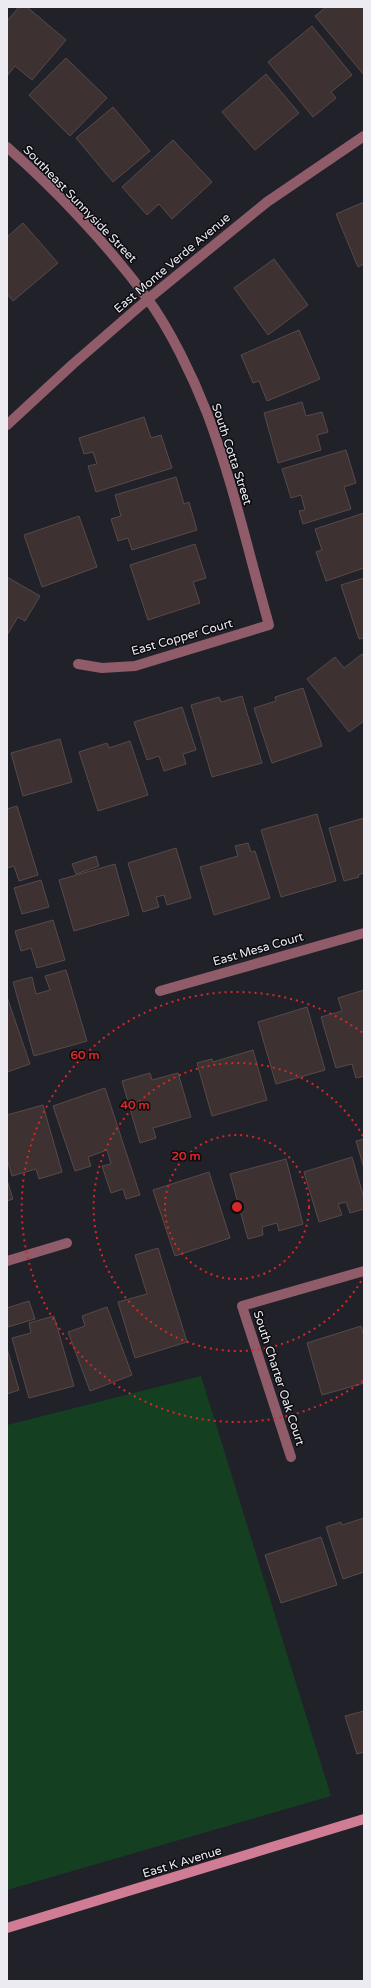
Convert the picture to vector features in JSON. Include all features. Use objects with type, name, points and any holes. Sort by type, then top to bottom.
[{"type":"street","name":"East Monte Verde Avenue","points":[[7,425],[73,364],[148,299],[267,202],[364,136]]},
{"type":"street","name":"Southeast Sunnyside Street","points":[[7,147],[24,162],[76,215],[127,272],[148,299]]},
{"type":"street","name":"South Cotta Street","points":[[148,299],[167,331],[206,412],[222,457],[269,625]]},
{"type":"street","name":"East Copper Court","points":[[78,664],[102,668],[135,666],[269,625]]},
{"type":"street","name":"East Mesa Court","points":[[160,991],[364,933]]},
{"type":"street","points":[[7,1261],[67,1243]]},
{"type":"street","name":"South Charter Oak Court","points":[[291,1457],[242,1306],[364,1271]]},
{"type":"street","name":"East K Avenue","points":[[7,1928],[364,1819]]},
{"type":"green space","points":[[201,1376],[331,1796],[7,1890],[7,1425]]},
{"type":"building","points":[[19,7],[27,7],[66,40],[32,80],[15,66],[7,76],[7,21]]},
{"type":"building","points":[[326,7],[364,7],[364,75],[315,16]]},
{"type":"building","points":[[312,26],[352,75],[331,92],[336,98],[313,117],[268,62]]},
{"type":"building","points":[[66,58],[107,98],[70,136],[29,95]]},
{"type":"building","points":[[266,74],[299,113],[255,150],[222,112]]},
{"type":"building","points":[[113,107],[150,151],[113,182],[76,138]]},
{"type":"building","points":[[173,140],[212,182],[172,219],[159,204],[147,215],[122,187]]},
{"type":"building","points":[[364,202],[364,264],[358,267],[336,214]]},
{"type":"building","points":[[23,223],[58,263],[13,301],[7,294],[7,237]]},
{"type":"building","points":[[274,259],[308,305],[268,335],[234,288]]},
{"type":"building","points":[[299,330],[320,379],[267,401],[259,381],[253,383],[241,355]]},
{"type":"building","points":[[302,402],[306,416],[322,412],[328,432],[317,435],[321,450],[278,463],[264,413]]},
{"type":"building","points":[[144,417],[151,438],[161,435],[172,468],[96,492],[88,466],[97,464],[93,452],[84,454],[79,438]]},
{"type":"building","points":[[346,450],[356,483],[344,487],[351,509],[303,524],[299,511],[305,510],[301,495],[291,498],[282,469]]},
{"type":"building","points":[[176,477],[184,504],[189,502],[197,530],[132,550],[128,538],[118,541],[111,519],[121,516],[115,495]]},
{"type":"building","points":[[364,513],[364,568],[326,581],[316,552],[322,550],[315,529]]},
{"type":"building","points":[[79,516],[97,567],[42,587],[24,535]]},
{"type":"building","points":[[195,544],[206,578],[193,582],[200,603],[148,620],[130,565]]},
{"type":"building","points":[[7,577],[40,596],[25,621],[18,617],[7,635]]},
{"type":"building","points":[[364,578],[364,638],[359,639],[341,585]]},
{"type":"building","points":[[362,654],[364,657],[364,721],[349,732],[307,679],[335,657],[344,668]]},
{"type":"building","points":[[303,688],[322,746],[272,763],[254,708],[276,701],[275,697]]},
{"type":"building","points":[[242,696],[262,763],[212,777],[191,705],[219,697],[221,702]]},
{"type":"building","points":[[182,707],[196,750],[183,754],[186,764],[164,771],[159,756],[147,760],[134,722]]},
{"type":"building","points":[[60,739],[72,782],[23,796],[11,753]]},
{"type":"building","points":[[130,741],[148,795],[98,811],[79,752],[107,743],[109,748]]},
{"type":"building","points":[[17,806],[38,875],[19,881],[14,866],[7,868],[7,809]]},
{"type":"building","points":[[317,814],[336,881],[281,897],[261,830]]},
{"type":"building","points":[[364,818],[364,873],[358,875],[359,877],[344,881],[329,828]]},
{"type":"building","points":[[248,843],[251,852],[255,851],[270,898],[214,915],[200,867],[238,856],[235,846]]},
{"type":"building","points":[[176,848],[191,898],[167,905],[164,895],[156,897],[159,907],[143,912],[128,863]]},
{"type":"building","points":[[96,856],[99,866],[76,874],[72,864]]},
{"type":"building","points":[[115,864],[129,915],[74,931],[59,880]]},
{"type":"building","points":[[41,880],[49,907],[22,914],[14,888]]},
{"type":"building","points":[[53,920],[65,960],[37,968],[31,948],[21,951],[15,931]]},
{"type":"building","points":[[66,970],[87,1041],[34,1056],[13,982],[32,977],[36,994],[50,990],[45,976]]},
{"type":"building","points":[[364,990],[364,1076],[356,1078],[352,1064],[336,1068],[321,1017],[342,1011],[338,998]]},
{"type":"building","points":[[7,997],[30,1064],[7,1072]]},
{"type":"building","points":[[307,1007],[325,1070],[276,1084],[258,1022]]},
{"type":"building","points":[[253,1050],[267,1100],[212,1116],[197,1063],[212,1059],[213,1062]]},
{"type":"building","points":[[150,1073],[152,1080],[178,1073],[191,1117],[153,1128],[156,1138],[140,1143],[122,1081]]},
{"type":"building","points":[[105,1088],[140,1195],[126,1199],[123,1189],[111,1193],[102,1166],[111,1164],[107,1150],[88,1157],[91,1166],[75,1171],[53,1106]]},
{"type":"building","points":[[43,1105],[62,1172],[39,1179],[36,1169],[12,1176],[7,1159],[7,1115]]},
{"type":"building","points":[[364,1139],[364,1168],[356,1141]]},
{"type":"building","points":[[352,1157],[364,1198],[364,1209],[350,1213],[346,1202],[338,1204],[342,1215],[319,1222],[304,1172]]},
{"type":"building","points":[[286,1159],[303,1224],[279,1231],[277,1223],[262,1227],[263,1235],[248,1239],[230,1174]]},
{"type":"building","points":[[209,1172],[230,1238],[175,1256],[153,1190]]},
{"type":"building","points":[[7,1180],[13,1199],[7,1201]]},
{"type":"building","points":[[158,1248],[187,1342],[135,1358],[118,1302],[147,1294],[135,1255]]},
{"type":"building","points":[[29,1301],[35,1319],[8,1327],[7,1308]]},
{"type":"building","points":[[107,1307],[132,1375],[90,1391],[68,1332],[85,1326],[82,1316]]},
{"type":"building","points":[[54,1316],[74,1386],[29,1398],[12,1338],[31,1333],[29,1323]]},
{"type":"building","points":[[361,1326],[364,1336],[364,1383],[322,1395],[307,1343]]},
{"type":"building","points":[[7,1348],[19,1390],[7,1394]]},
{"type":"building","points":[[364,1518],[364,1572],[343,1579],[326,1527],[341,1522],[342,1525]]},
{"type":"building","points":[[321,1537],[337,1585],[281,1603],[265,1555]]},
{"type":"building","points":[[364,1711],[364,1752],[357,1754],[345,1716]]}]
